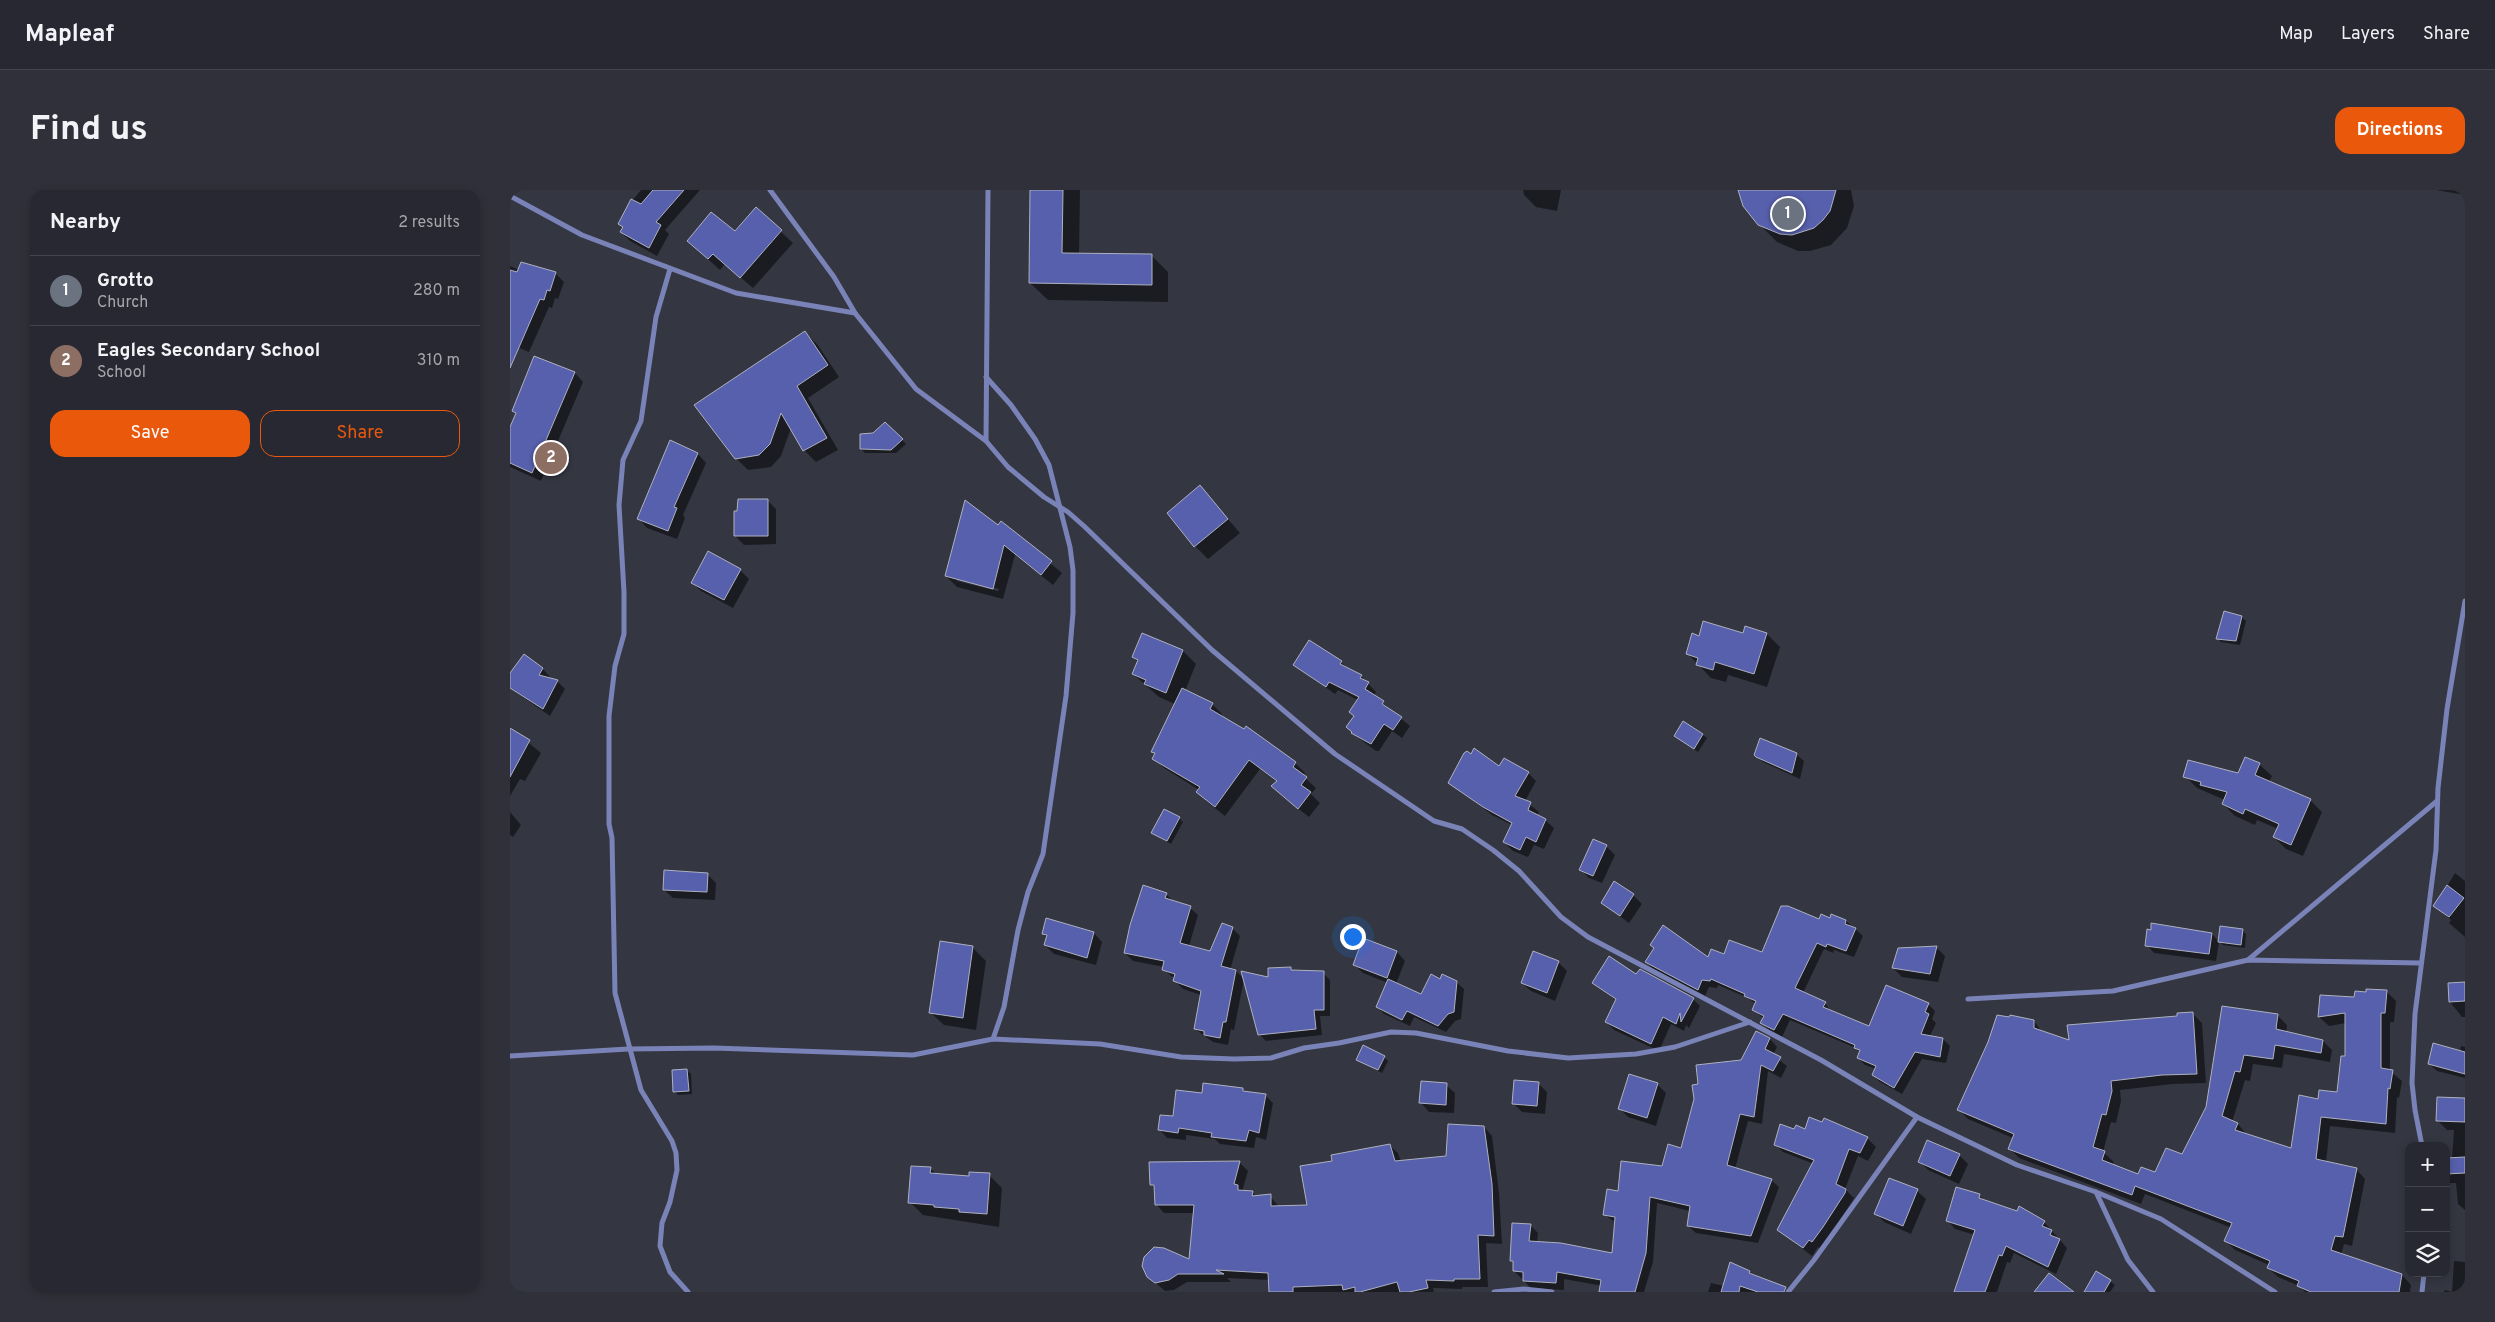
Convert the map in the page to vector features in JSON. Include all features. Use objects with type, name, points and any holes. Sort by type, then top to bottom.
[{"type":"street","points":[[770,190],[834,277],[855,313],[916,389],[986,441],[1008,467],[1044,497],[1061,507],[1085,527],[1212,650],[1335,754],[1434,821],[1462,829],[1493,850],[1519,871],[1561,917],[1588,937],[1750,1022],[1918,1117],[2017,1165],[2096,1192],[2161,1219],[2275,1292]]},
{"type":"street","points":[[986,441],[988,190]]},
{"type":"street","points":[[510,196],[582,235],[736,293],[855,313]]},
{"type":"street","points":[[670,269],[656,317],[641,421],[622,460],[619,505],[624,592],[624,634],[615,666],[609,716],[609,824],[612,838],[616,993],[628,1049],[641,1090],[672,1141],[676,1153],[677,1170],[670,1202],[662,1223],[660,1246],[670,1272],[688,1292]]},
{"type":"street","points":[[986,377],[1011,405],[1035,439],[1049,465],[1070,547],[1074,613],[1063,728],[1043,854],[1020,920],[1004,1007],[993,1039]]},
{"type":"street","points":[[2421,1142],[2412,1083],[2415,1014],[2436,850],[2437,801],[2447,708],[2465,601]]},
{"type":"street","points":[[2248,960],[2437,801]]},
{"type":"street","points":[[1968,999],[2113,991],[2248,960],[2421,963]]},
{"type":"street","points":[[510,1056],[628,1049],[714,1048],[913,1055],[993,1039],[1100,1044],[1181,1057],[1271,1058],[1304,1048],[1392,1032],[1416,1033],[1508,1051],[1568,1058],[1636,1054],[1675,1047],[1750,1022]]},
{"type":"street","points":[[1788,1292],[1814,1260],[1918,1117]]},
{"type":"street","points":[[2096,1192],[2128,1260],[2153,1292]]},
{"type":"street","points":[[2422,1292],[2424,1277]]},
{"type":"street","points":[[1494,1292],[1524,1289],[1552,1292]]},
{"type":"building","points":[[653,190],[684,190],[656,222],[661,225],[649,248],[620,232],[623,227],[618,224],[631,199],[641,204]]},
{"type":"building","points":[[1030,190],[1063,190],[1062,253],[1152,254],[1152,285],[1029,283]]},
{"type":"building","points":[[1738,190],[1836,190],[1830,211],[1823,220],[1814,228],[1792,235],[1780,234],[1758,225],[1743,206]]},
{"type":"building","points":[[756,207],[782,230],[740,278],[713,254],[708,259],[687,241],[711,212],[735,231]]},
{"type":"building","points":[[521,262],[556,272],[550,291],[547,290],[544,300],[540,299],[510,368],[510,270],[517,272]]},
{"type":"building","points":[[805,331],[828,365],[797,386],[827,438],[803,451],[781,413],[770,444],[759,455],[735,459],[694,405]]},
{"type":"building","points":[[534,356],[575,372],[532,473],[510,463],[510,427],[516,413],[512,411]]},
{"type":"building","points":[[885,422],[903,439],[891,450],[860,449],[860,434],[873,433]]},
{"type":"building","points":[[670,440],[698,453],[674,507],[677,508],[668,531],[637,519]]},
{"type":"building","points":[[1200,485],[1228,519],[1194,547],[1167,513]]},
{"type":"building","points":[[738,499],[768,499],[768,536],[734,536],[734,511],[737,511]]},
{"type":"building","points":[[965,500],[998,525],[1001,521],[1052,561],[1041,575],[1004,545],[993,589],[945,576]]},
{"type":"building","points":[[708,551],[741,569],[724,600],[691,583]]},
{"type":"building","points":[[2224,611],[2242,616],[2236,641],[2216,639]]},
{"type":"building","points":[[1703,621],[1743,633],[1745,626],[1767,633],[1754,674],[1715,662],[1713,670],[1696,665],[1698,658],[1686,654],[1692,633],[1699,636]]},
{"type":"building","points":[[1142,633],[1183,650],[1166,693],[1144,684],[1146,680],[1132,674],[1138,660],[1132,657]]},
{"type":"building","points":[[1309,640],[1342,661],[1340,664],[1362,675],[1360,678],[1369,682],[1365,689],[1384,701],[1382,704],[1402,717],[1393,730],[1384,724],[1371,744],[1351,733],[1346,727],[1354,716],[1349,712],[1359,697],[1329,682],[1326,687],[1293,665]]},
{"type":"building","points":[[524,654],[543,668],[539,675],[558,680],[543,709],[510,688],[510,673]]},
{"type":"building","points":[[1182,688],[1213,703],[1210,709],[1244,729],[1246,726],[1296,762],[1293,767],[1307,777],[1301,785],[1311,792],[1298,809],[1271,786],[1277,781],[1249,760],[1215,807],[1196,792],[1200,787],[1152,759],[1155,753],[1151,752]]},
{"type":"building","points":[[1683,721],[1703,734],[1694,749],[1674,736]]},
{"type":"building","points":[[510,728],[530,740],[510,777]]},
{"type":"building","points":[[1760,738],[1797,753],[1792,773],[1754,755]]},
{"type":"building","points":[[1474,748],[1499,766],[1504,758],[1529,772],[1515,796],[1531,802],[1528,810],[1546,819],[1536,842],[1526,837],[1520,850],[1503,842],[1512,823],[1483,807],[1448,783],[1464,753],[1467,751],[1471,754]]},
{"type":"building","points":[[2245,757],[2260,763],[2255,775],[2311,799],[2291,845],[2273,837],[2279,824],[2245,809],[2243,814],[2222,804],[2227,792],[2200,785],[2201,782],[2183,777],[2188,760],[2238,773]]},
{"type":"building","points":[[1164,809],[1180,817],[1167,841],[1151,833]]},
{"type":"building","points":[[1593,839],[1607,845],[1593,876],[1579,870]]},
{"type":"building","points":[[664,870],[708,873],[707,892],[663,890]]},
{"type":"building","points":[[1614,881],[1634,894],[1620,916],[1601,903]]},
{"type":"building","points":[[1143,885],[1167,893],[1165,898],[1191,906],[1180,943],[1210,951],[1222,923],[1233,927],[1221,966],[1236,970],[1226,1022],[1223,1022],[1220,1038],[1204,1035],[1204,1031],[1194,1029],[1201,991],[1173,981],[1175,974],[1162,970],[1164,961],[1124,953],[1130,925]]},
{"type":"building","points":[[2447,885],[2464,898],[2449,917],[2433,906]]},
{"type":"building","points":[[1781,906],[1788,906],[1819,919],[1821,914],[1830,918],[1831,914],[1846,920],[1845,924],[1856,928],[1846,951],[1827,944],[1826,947],[1817,943],[1795,988],[1826,1002],[1823,1007],[1869,1026],[1886,985],[1929,1003],[1925,1012],[1929,1014],[1921,1034],[1943,1038],[1940,1057],[1915,1052],[1894,1088],[1872,1075],[1876,1066],[1857,1058],[1860,1050],[1854,1048],[1855,1045],[1783,1014],[1774,1030],[1760,1023],[1764,1016],[1752,1010],[1756,1001],[1744,996],[1745,994],[1711,979],[1710,981],[1702,980],[1698,990],[1645,962],[1654,948],[1650,945],[1663,925],[1708,957],[1711,949],[1724,954],[1729,940],[1762,952]]},
{"type":"building","points":[[1046,918],[1094,932],[1087,958],[1044,945],[1047,935],[1042,934]]},
{"type":"building","points":[[2151,923],[2212,933],[2209,954],[2145,946],[2147,929],[2151,930]]},
{"type":"building","points":[[2220,926],[2243,929],[2241,945],[2218,942]]},
{"type":"building","points":[[1363,938],[1397,951],[1387,978],[1353,965]]},
{"type":"building","points":[[940,941],[973,946],[963,1018],[929,1013]]},
{"type":"building","points":[[1937,946],[1930,974],[1892,968],[1898,948]]},
{"type":"building","points":[[1533,951],[1559,961],[1547,993],[1521,983]]},
{"type":"building","points":[[1609,956],[1636,974],[1640,969],[1694,998],[1681,1022],[1680,1013],[1676,1024],[1663,1017],[1651,1044],[1605,1022],[1616,999],[1592,983]]},
{"type":"building","points":[[1291,967],[1291,970],[1324,971],[1324,1010],[1314,1010],[1316,1029],[1258,1035],[1241,971],[1268,977],[1268,968]]},
{"type":"building","points":[[1431,974],[1440,979],[1442,974],[1457,981],[1454,1012],[1448,1014],[1438,1026],[1407,1011],[1402,1020],[1376,1007],[1388,979],[1421,994]]},
{"type":"building","points":[[2465,982],[2465,1001],[2449,1002],[2448,983]]},
{"type":"building","points":[[2366,989],[2387,990],[2385,1013],[2381,1013],[2381,1068],[2393,1070],[2390,1089],[2388,1088],[2386,1124],[2321,1117],[2316,1159],[2357,1168],[2343,1237],[2335,1236],[2331,1250],[2402,1274],[2399,1292],[2311,1292],[2297,1286],[2299,1281],[2267,1268],[2270,1261],[2224,1241],[2232,1223],[2135,1186],[2132,1195],[2008,1149],[2014,1134],[1957,1110],[1988,1042],[1997,1015],[2009,1017],[2010,1015],[2034,1020],[2034,1028],[2069,1040],[2067,1025],[2177,1016],[2177,1013],[2193,1012],[2197,1074],[2162,1075],[2111,1081],[2112,1091],[2106,1115],[2102,1114],[2093,1147],[2105,1151],[2102,1160],[2138,1174],[2141,1167],[2155,1172],[2166,1148],[2182,1154],[2206,1107],[2222,1006],[2278,1014],[2276,1029],[2323,1040],[2321,1053],[2275,1045],[2273,1059],[2244,1055],[2240,1072],[2235,1071],[2222,1116],[2238,1123],[2235,1130],[2291,1148],[2299,1095],[2318,1099],[2319,1090],[2337,1092],[2341,1056],[2345,1056],[2345,1013],[2318,1017],[2320,995],[2354,997],[2355,991],[2366,992]]},
{"type":"building","points":[[1756,1031],[1770,1038],[1765,1049],[1781,1057],[1773,1071],[1761,1065],[1754,1117],[1740,1114],[1727,1165],[1772,1179],[1751,1236],[1687,1226],[1690,1206],[1650,1197],[1646,1253],[1635,1292],[1599,1292],[1601,1280],[1557,1272],[1556,1283],[1523,1281],[1523,1272],[1513,1271],[1513,1261],[1510,1261],[1512,1223],[1531,1224],[1529,1241],[1561,1243],[1612,1253],[1615,1217],[1603,1215],[1607,1189],[1618,1191],[1621,1161],[1662,1166],[1668,1144],[1681,1148],[1694,1099],[1692,1085],[1698,1084],[1696,1065],[1741,1060]]},
{"type":"building","points":[[2433,1043],[2465,1052],[2465,1074],[2428,1064]]},
{"type":"building","points":[[1363,1045],[1385,1056],[1378,1070],[1356,1060]]},
{"type":"building","points":[[687,1069],[689,1091],[673,1092],[672,1070]]},
{"type":"building","points":[[1629,1074],[1658,1083],[1647,1118],[1618,1109]]},
{"type":"building","points":[[1514,1080],[1539,1082],[1537,1106],[1512,1104]]},
{"type":"building","points":[[1421,1081],[1447,1083],[1446,1105],[1419,1103]]},
{"type":"building","points":[[1203,1083],[1243,1088],[1243,1091],[1266,1094],[1259,1133],[1249,1130],[1246,1141],[1211,1137],[1212,1133],[1179,1128],[1178,1133],[1158,1130],[1160,1115],[1173,1116],[1176,1090],[1202,1093]]},
{"type":"building","points":[[2437,1097],[2465,1098],[2465,1122],[2436,1121]]},
{"type":"building","points":[[1809,1117],[1822,1122],[1824,1118],[1868,1137],[1860,1153],[1849,1149],[1836,1184],[1846,1189],[1845,1193],[1812,1242],[1809,1240],[1803,1248],[1777,1230],[1814,1160],[1774,1145],[1780,1124],[1794,1129],[1796,1125],[1805,1129]]},
{"type":"building","points":[[1448,1124],[1484,1126],[1492,1184],[1494,1236],[1478,1235],[1480,1279],[1454,1279],[1454,1281],[1426,1280],[1428,1288],[1409,1292],[1400,1292],[1397,1282],[1360,1292],[1355,1292],[1355,1287],[1343,1290],[1342,1285],[1293,1287],[1293,1292],[1269,1292],[1268,1273],[1216,1270],[1224,1274],[1178,1274],[1169,1280],[1155,1283],[1147,1277],[1142,1266],[1144,1257],[1154,1247],[1164,1248],[1189,1259],[1194,1205],[1155,1205],[1154,1185],[1150,1185],[1149,1162],[1240,1161],[1234,1184],[1238,1185],[1238,1190],[1253,1191],[1252,1196],[1271,1194],[1271,1206],[1307,1205],[1300,1166],[1332,1161],[1331,1155],[1390,1144],[1395,1161],[1446,1156]]},
{"type":"building","points":[[1927,1140],[1960,1154],[1950,1176],[1918,1162]]},
{"type":"building","points":[[2465,1157],[2465,1173],[2450,1174],[2450,1158]]},
{"type":"building","points":[[911,1166],[931,1167],[930,1173],[969,1176],[969,1172],[990,1173],[987,1214],[959,1212],[959,1209],[908,1203]]},
{"type":"building","points":[[1889,1178],[1918,1189],[1903,1226],[1874,1214]]},
{"type":"building","points":[[1956,1187],[1980,1194],[1979,1198],[2017,1211],[2019,1206],[2045,1221],[2042,1226],[2052,1230],[2050,1235],[2060,1239],[2048,1267],[2006,1246],[2002,1256],[1999,1255],[1985,1292],[1954,1292],[1975,1230],[1946,1221]]},
{"type":"building","points":[[1730,1262],[1750,1271],[1749,1273],[1786,1287],[1784,1292],[1758,1292],[1740,1286],[1739,1292],[1721,1292]]},
{"type":"building","points":[[2096,1271],[2111,1280],[2104,1292],[2084,1292]]},
{"type":"building","points":[[2049,1273],[2074,1292],[2034,1292]]},
{"type":"place","name":"Grotto","points":[[1788,214]]},
{"type":"place","name":"Eagles Secondary School","points":[[551,458]]}]
